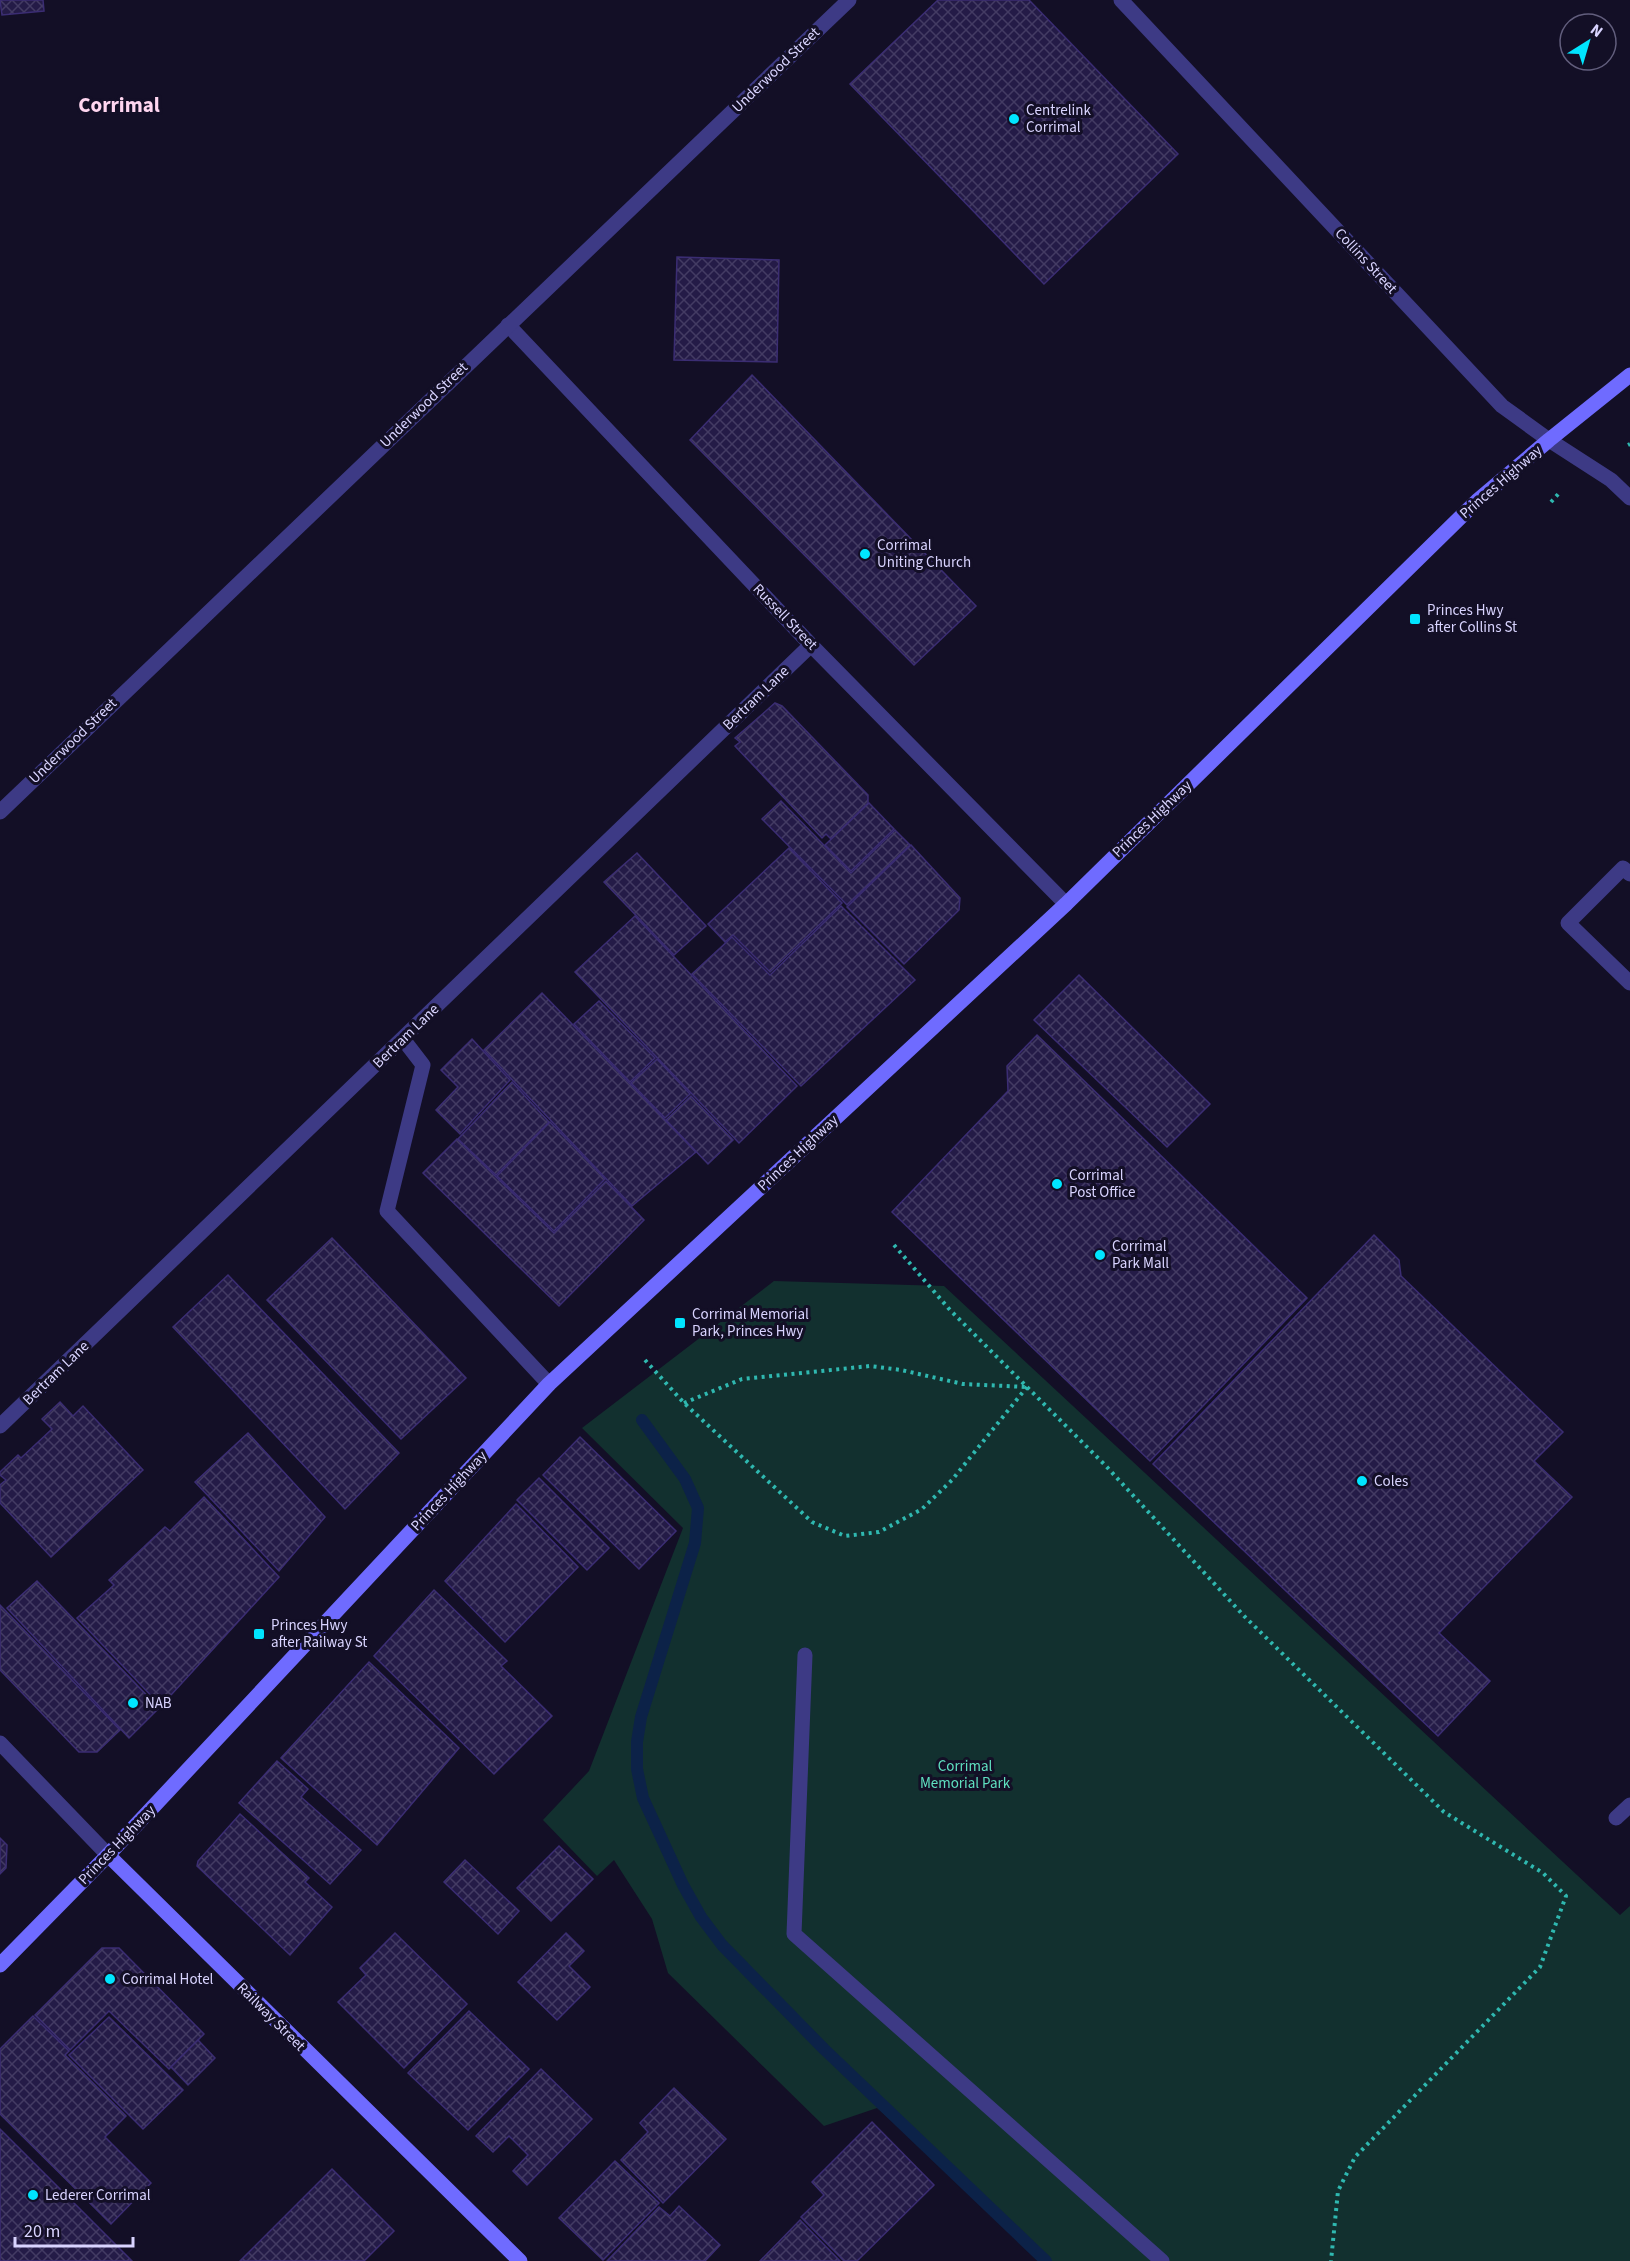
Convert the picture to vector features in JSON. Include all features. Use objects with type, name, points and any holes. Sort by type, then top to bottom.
[{"type":"main road","name":"Princes Highway","points":[[0,1965],[108,1855],[549,1384],[1066,903],[1477,501],[1548,440],[1630,375]]},
{"type":"main road","name":"Railway Street","points":[[108,1855],[520,2261]]},
{"type":"street","name":"Underwood Street","points":[[0,812],[849,0]]},
{"type":"street","name":"Collins Street","points":[[1121,0],[1502,406],[1592,470],[1611,480],[1630,498]]},
{"type":"street","name":"Russell Street","points":[[508,325],[811,645],[1066,903]]},
{"type":"street","name":"Bertram Lane","points":[[0,1426],[811,645]]},
{"type":"street","points":[[1630,874],[1623,868],[1568,923],[1630,983]]},
{"type":"street","points":[[403,1039],[423,1065],[387,1211],[549,1384]]},
{"type":"street","points":[[805,1655],[794,1934],[1162,2261]]},
{"type":"street","name":"Railway Street","points":[[0,1743],[108,1855]]},
{"type":"street","points":[[1616,1818],[1630,1804]]},
{"type":"path","points":[[1551,502],[1562,491]]},
{"type":"path","points":[[894,1245],[950,1310],[1106,1466],[1244,1616],[1444,1812],[1544,1873],[1566,1896],[1540,1967],[1355,2157],[1338,2191],[1331,2261]]},
{"type":"path","points":[[645,1360],[684,1403],[812,1522],[845,1536],[879,1532],[922,1509],[952,1480],[1027,1387]]},
{"type":"path","points":[[684,1403],[742,1379],[870,1366],[901,1370],[963,1384],[1027,1387]]},
{"type":"green space","name":"Corrimal Memorial Park","points":[[774,1281],[944,1286],[1620,1915],[1630,1906],[1630,2261],[1051,2261],[877,2108],[824,2126],[668,1973],[652,1919],[614,1860],[597,1876],[543,1820],[589,1771],[683,1528],[582,1428]]},
{"type":"building","points":[[0,0],[43,0],[44,11],[2,15]]},
{"type":"building","name":"Centrelink Corrimal","points":[[938,0],[1029,0],[1178,154],[1044,284],[850,84]]},
{"type":"building","points":[[677,257],[779,260],[777,362],[674,360]]},
{"type":"building","name":"Corrimal Uniting Church","points":[[752,375],[976,606],[914,665],[690,440]]},
{"type":"building","points":[[775,703],[782,706],[868,795],[868,803],[831,839],[826,834],[822,838],[735,746],[740,742],[735,738]]},
{"type":"building","points":[[781,801],[851,873],[895,830],[910,845],[847,905],[762,819]]},
{"type":"building","points":[[869,803],[894,829],[851,871],[825,845]]},
{"type":"building","points":[[911,845],[960,898],[959,910],[904,964],[847,907]]},
{"type":"building","points":[[789,848],[842,903],[770,972],[733,935],[725,942],[708,924]]},
{"type":"building","points":[[637,853],[706,926],[674,955],[604,882]]},
{"type":"building","points":[[841,906],[915,980],[801,1086],[692,974],[732,937],[770,975]]},
{"type":"building","points":[[635,916],[797,1086],[739,1143],[575,972]]},
{"type":"building","points":[[1079,975],[1210,1104],[1167,1147],[1034,1020]]},
{"type":"building","points":[[542,993],[696,1152],[632,1206],[484,1050]]},
{"type":"building","points":[[599,1001],[655,1058],[630,1082],[574,1024]]},
{"type":"building","name":"Corrimal Park Mall","points":[[1037,1035],[1307,1298],[1150,1461],[892,1212],[1008,1091],[1007,1066]]},
{"type":"building","points":[[472,1039],[510,1080],[460,1134],[436,1110],[458,1087],[441,1070]]},
{"type":"building","points":[[657,1059],[690,1094],[665,1118],[631,1083]]},
{"type":"building","points":[[512,1082],[549,1122],[496,1175],[458,1139]]},
{"type":"building","points":[[691,1096],[733,1140],[708,1164],[666,1120]]},
{"type":"building","points":[[550,1122],[605,1179],[554,1231],[497,1176]]},
{"type":"building","points":[[457,1139],[554,1233],[606,1181],[644,1220],[559,1306],[423,1173]]},
{"type":"building","name":"Coles","points":[[1374,1235],[1399,1260],[1401,1276],[1563,1432],[1534,1461],[1572,1497],[1439,1633],[1490,1681],[1438,1736],[1153,1464]]},
{"type":"building","points":[[332,1238],[466,1378],[401,1439],[267,1300]]},
{"type":"building","points":[[228,1275],[399,1453],[345,1509],[173,1327]]},
{"type":"building","points":[[60,1402],[73,1416],[83,1406],[143,1470],[51,1557],[0,1503],[0,1485],[6,1480],[0,1472],[18,1455],[21,1458],[52,1429],[42,1419]]},
{"type":"building","points":[[248,1433],[325,1517],[279,1571],[195,1482]]},
{"type":"building","points":[[580,1437],[676,1531],[639,1569],[543,1475]]},
{"type":"building","points":[[539,1478],[609,1548],[587,1570],[517,1500]]},
{"type":"building","points":[[204,1497],[279,1577],[161,1706],[77,1618],[114,1585],[109,1580],[165,1527],[170,1531]]},
{"type":"building","points":[[516,1504],[578,1567],[505,1642],[445,1581]]},
{"type":"building","points":[[37,1581],[159,1708],[129,1738],[7,1608]]},
{"type":"building","points":[[434,1590],[507,1661],[501,1666],[552,1716],[494,1774],[374,1656]]},
{"type":"building","points":[[0,1605],[120,1730],[97,1752],[79,1752],[0,1670]]},
{"type":"building","points":[[369,1662],[459,1748],[377,1845],[281,1758]]},
{"type":"building","points":[[277,1761],[308,1789],[301,1797],[361,1850],[330,1884],[239,1803]]},
{"type":"building","points":[[240,1814],[309,1878],[305,1882],[332,1907],[290,1955],[197,1866],[198,1861]]},
{"type":"building","points":[[0,1838],[7,1845],[6,1868],[0,1874]]},
{"type":"building","points":[[559,1846],[593,1879],[551,1921],[517,1888]]},
{"type":"building","points":[[465,1860],[519,1911],[498,1934],[444,1882]]},
{"type":"building","points":[[395,1933],[467,2004],[404,2068],[338,2002],[366,1975],[360,1968]]},
{"type":"building","points":[[566,1933],[584,1951],[569,1966],[590,1987],[557,2020],[518,1982]]},
{"type":"building","name":"Corrimal Hotel","points":[[102,1948],[119,1948],[204,2034],[169,2069],[109,2011],[70,2050],[35,2015]]},
{"type":"building","points":[[469,2011],[529,2069],[468,2130],[408,2073]]},
{"type":"building","points":[[33,2016],[69,2051],[65,2055],[126,2116],[105,2137],[151,2183],[111,2224],[0,2114],[0,2049]]},
{"type":"building","points":[[109,2017],[183,2090],[143,2129],[69,2055]]},
{"type":"building","points":[[198,2040],[215,2058],[188,2085],[171,2067]]},
{"type":"building","points":[[541,2069],[592,2119],[527,2185],[513,2171],[528,2155],[509,2136],[493,2152],[476,2136]]},
{"type":"building","points":[[674,2088],[726,2139],[663,2203],[621,2160],[648,2132],[640,2123]]},
{"type":"building","points":[[872,2122],[934,2185],[857,2261],[844,2261],[801,2217],[824,2195],[812,2182]]},
{"type":"building","name":"Lederer Corrimal","points":[[0,2129],[132,2261],[0,2261]]},
{"type":"building","points":[[615,2161],[659,2203],[603,2260],[559,2218]]},
{"type":"building","points":[[332,2169],[394,2231],[364,2261],[240,2261]]},
{"type":"building","points":[[679,2206],[720,2245],[705,2261],[607,2261],[659,2207],[670,2216]]},
{"type":"building","points":[[800,2220],[840,2261],[760,2261]]},
{"type":"waterway","points":[[642,1420],[685,1479],[698,1508],[695,1543],[641,1717],[637,1742],[637,1769],[643,1798],[683,1885],[701,1917],[722,1945],[824,2049],[1046,2261]]},
{"type":"place","name":"Centrelink Corrimal","points":[[1014,119]]},
{"type":"place","name":"Corrimal Uniting Church","points":[[865,554]]},
{"type":"place","name":"Princes Hwy after Collins St","points":[[1415,619]]},
{"type":"place","name":"Corrimal Post Office","points":[[1057,1184]]},
{"type":"place","name":"Corrimal Park Mall","points":[[1100,1255]]},
{"type":"place","name":"Corrimal Memorial Park, Princes Hwy","points":[[680,1323]]},
{"type":"place","name":"Coles","points":[[1362,1481]]},
{"type":"place","name":"Princes Hwy after Railway St","points":[[259,1634]]},
{"type":"place","name":"NAB","points":[[133,1703]]},
{"type":"place","name":"Corrimal Hotel","points":[[110,1979]]},
{"type":"place","name":"Lederer Corrimal","points":[[33,2195]]},
{"type":"district","name":"Corrimal","points":[[119,105]]}]
